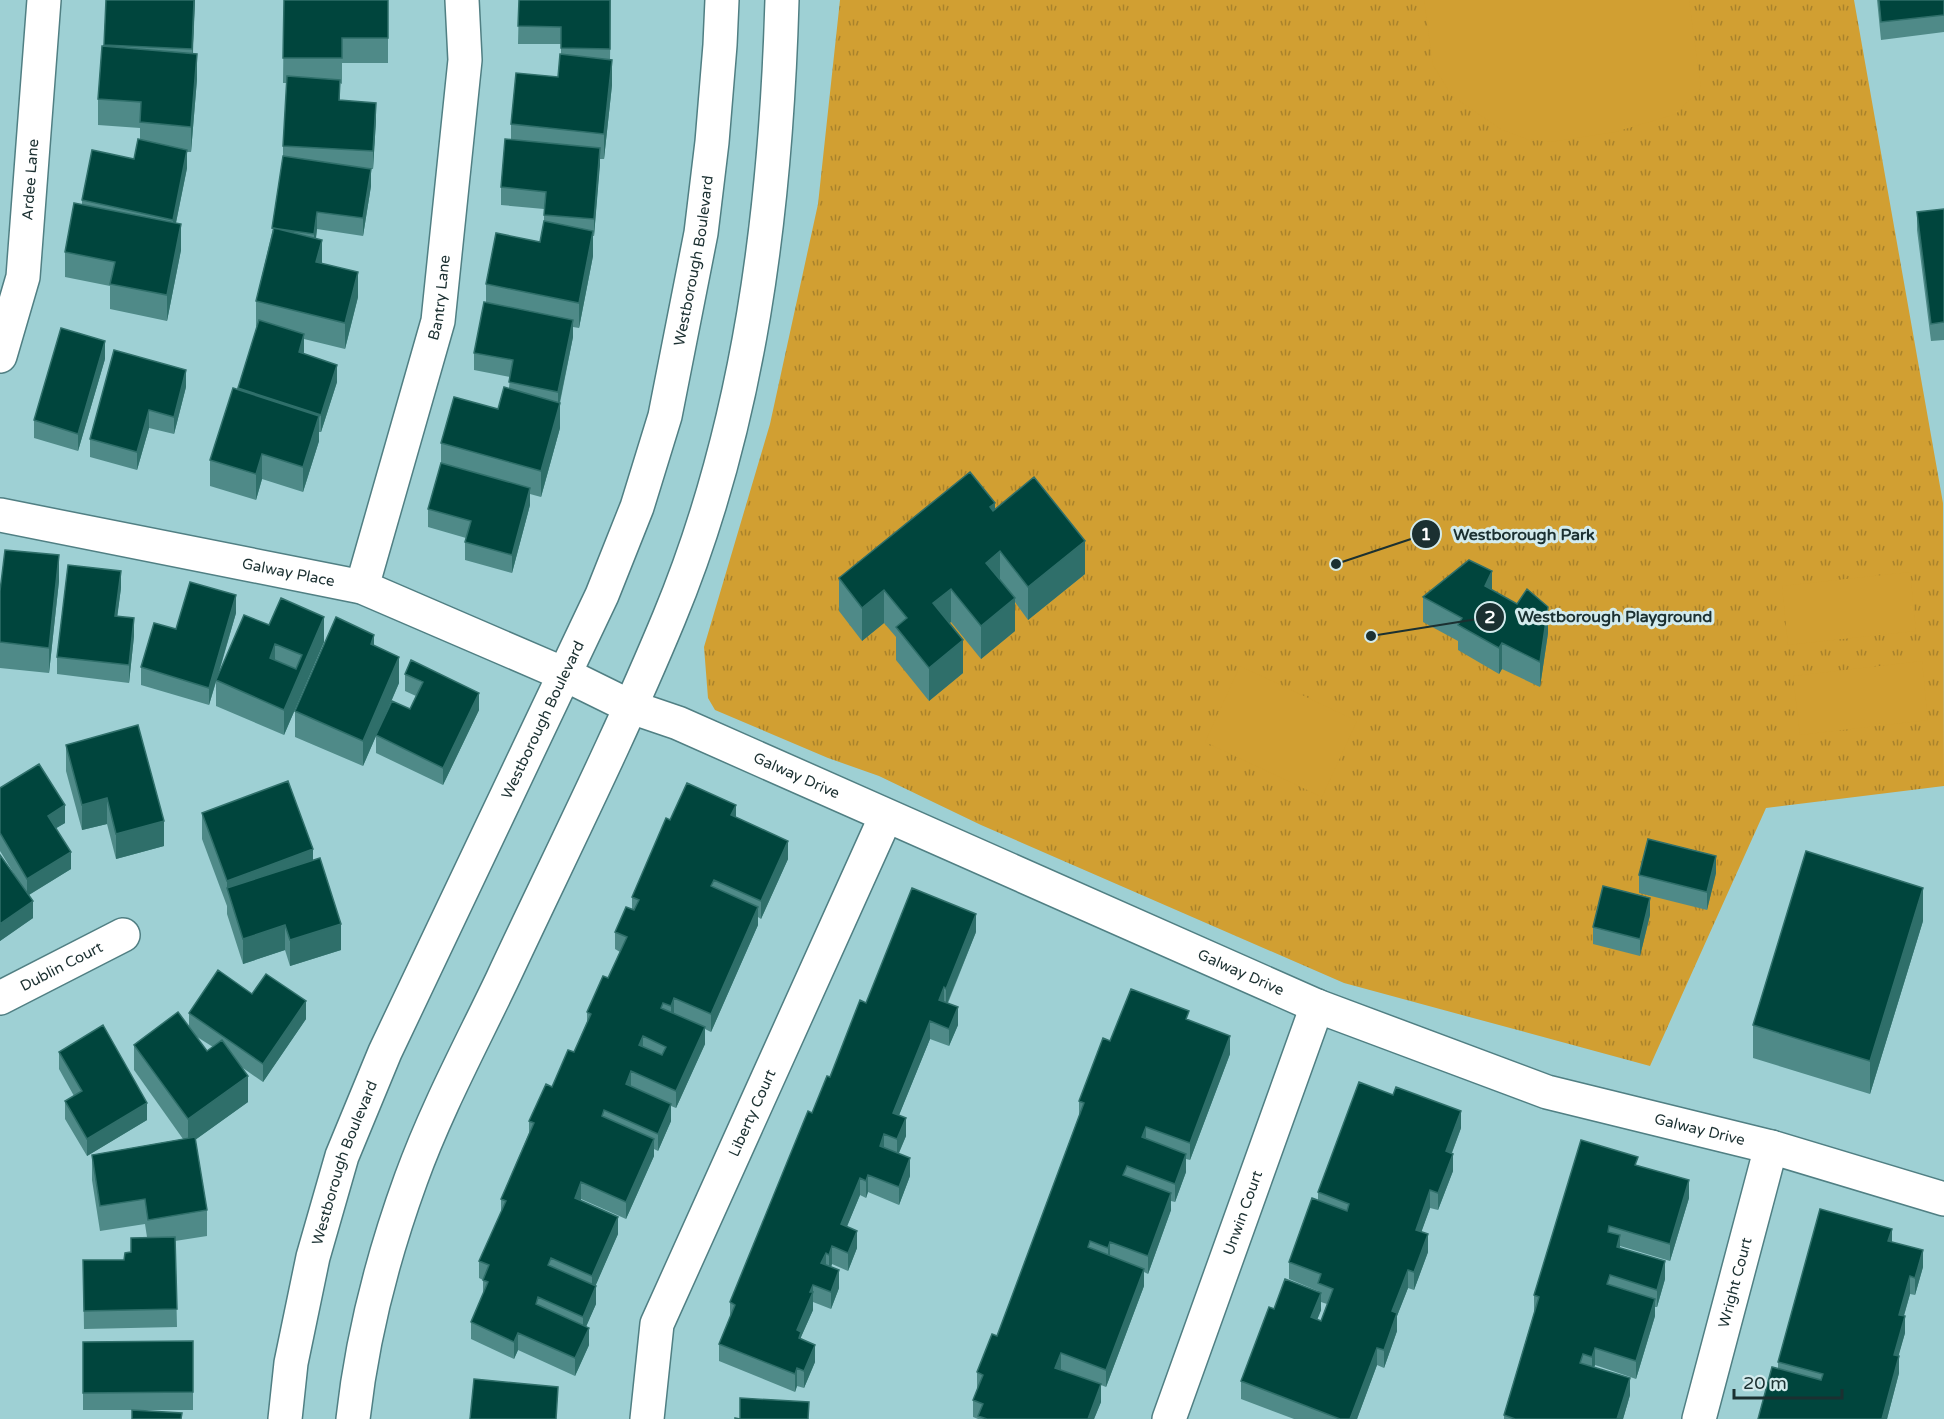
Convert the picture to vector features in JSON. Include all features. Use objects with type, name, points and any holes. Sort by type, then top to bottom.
[{"type":"street","name":"Ardee Lane","points":[[0,356],[23,277],[44,0]]},
{"type":"street","name":"Bantry Lane","points":[[362,587],[438,321],[465,60],[462,0]]},
{"type":"street","name":"Westborough Boulevard","points":[[285,1419],[291,1364],[313,1257],[342,1156],[385,1052],[602,595],[637,507],[665,416],[701,233],[712,142],[722,0]]},
{"type":"street","points":[[352,1419],[358,1372],[380,1272],[412,1176],[450,1089],[631,706],[671,614],[703,528],[730,432],[765,246],[775,150],[782,0]]},
{"type":"street","name":"Galway Place","points":[[0,515],[362,587],[564,674]]},
{"type":"street","name":"Galway Drive","points":[[564,674],[631,706],[678,723],[1317,1006],[1547,1092],[1771,1147],[1944,1199]]},
{"type":"street","name":"Liberty Court","points":[[647,1419],[657,1324],[886,816]]},
{"type":"street","name":"Dublin Court","points":[[0,998],[123,935]]},
{"type":"street","name":"Unwin Court","points":[[1169,1419],[1317,1006]]},
{"type":"street","name":"Wright Court","points":[[1699,1419],[1771,1147]]},
{"type":"green space","points":[[840,0],[1854,0],[1943,503],[1944,786],[1766,808],[1650,1066],[1344,983],[981,825],[879,776],[828,758],[715,710],[708,698],[704,647],[770,424],[818,204]]},
{"type":"green space","points":[[1424,0],[1689,0],[1701,88],[1676,114],[1615,132],[1550,142],[1526,139],[1502,130],[1452,96],[1433,65]]},
{"type":"green space","points":[[1910,572],[1916,631],[1788,645],[1782,586]]},
{"type":"green space","points":[[1922,661],[1928,720],[1800,735],[1793,676]]},
{"type":"green space","points":[[1240,666],[1357,721],[1322,797],[1205,742]]},
{"type":"building","points":[[106,0],[194,0],[192,49],[104,45]]},
{"type":"building","points":[[284,0],[388,0],[388,38],[342,38],[342,58],[283,58]]},
{"type":"building","points":[[519,0],[610,0],[610,49],[561,48],[561,27],[518,26]]},
{"type":"building","points":[[1879,0],[1944,0],[1944,15],[1881,22]]},
{"type":"building","points":[[102,46],[197,54],[191,127],[140,122],[141,102],[98,99]]},
{"type":"building","points":[[560,54],[612,60],[604,134],[511,124],[516,73],[558,77]]},
{"type":"building","points":[[287,76],[340,80],[339,100],[376,103],[373,151],[283,146]]},
{"type":"building","points":[[138,139],[187,150],[173,220],[82,200],[92,150],[134,159]]},
{"type":"building","points":[[505,139],[600,148],[594,219],[544,215],[546,192],[501,187]]},
{"type":"building","points":[[283,156],[371,169],[363,218],[317,212],[314,234],[272,228]]},
{"type":"building","points":[[74,203],[181,224],[167,295],[110,284],[115,262],[65,252]]},
{"type":"building","points":[[1944,209],[1944,322],[1931,324],[1917,212]]},
{"type":"building","points":[[544,221],[593,231],[579,303],[486,284],[496,233],[540,242]]},
{"type":"building","points":[[274,228],[322,240],[316,262],[358,272],[345,323],[256,301]]},
{"type":"building","points":[[484,302],[573,320],[558,392],[509,382],[513,360],[474,353]]},
{"type":"building","points":[[259,320],[304,334],[299,352],[337,365],[321,415],[238,388]]},
{"type":"building","points":[[61,328],[105,341],[78,434],[34,420]]},
{"type":"building","points":[[114,350],[186,370],[174,417],[149,410],[137,452],[90,439]]},
{"type":"building","points":[[504,387],[560,403],[541,471],[441,443],[454,397],[498,409]]},
{"type":"building","points":[[233,388],[319,416],[303,467],[262,454],[256,474],[210,460]]},
{"type":"building","points":[[441,463],[530,488],[512,555],[465,542],[471,521],[428,509]]},
{"type":"building","points":[[970,472],[995,503],[990,507],[993,511],[1034,477],[1085,541],[1028,587],[1000,551],[986,563],[1015,598],[981,626],[951,589],[933,603],[963,640],[929,668],[896,627],[907,618],[884,590],[862,608],[839,578]]},
{"type":"building","points":[[5,550],[59,555],[49,648],[0,642],[0,591]]},
{"type":"building","points":[[1469,560],[1492,571],[1485,586],[1517,604],[1527,589],[1548,607],[1540,662],[1502,643],[1499,648],[1458,625],[1462,618],[1423,597]]},
{"type":"building","points":[[68,565],[121,571],[115,616],[134,618],[129,665],[57,657]]},
{"type":"building","points":[[190,582],[236,595],[209,688],[141,667],[154,623],[176,629]]},
{"type":"building","points":[[281,598],[324,617],[284,710],[216,680],[244,615],[269,625]],"holes":[[[275,644],[302,655],[296,669],[270,658]]]},
{"type":"building","points":[[336,617],[374,635],[371,644],[399,657],[363,741],[295,711]]},
{"type":"building","points":[[411,660],[479,693],[443,768],[376,735],[392,701],[410,709],[423,682],[405,674]]},
{"type":"building","points":[[138,725],[164,821],[116,834],[107,798],[82,805],[66,745]]},
{"type":"building","points":[[39,764],[65,805],[48,816],[71,852],[27,879],[0,833],[0,788]]},
{"type":"building","points":[[288,781],[313,849],[227,881],[202,813]]},
{"type":"building","points":[[687,783],[736,805],[731,815],[788,841],[761,901],[714,880],[711,886],[758,907],[711,1014],[674,998],[671,1006],[663,1003],[661,1008],[705,1027],[676,1091],[631,1071],[626,1084],[671,1104],[658,1134],[604,1110],[602,1116],[654,1139],[626,1202],[581,1182],[575,1198],[618,1217],[592,1276],[551,1258],[548,1265],[596,1286],[583,1317],[538,1297],[536,1304],[589,1328],[575,1358],[518,1333],[514,1342],[471,1322],[488,1282],[483,1280],[489,1265],[479,1261],[506,1201],[501,1199],[534,1123],[529,1121],[546,1084],[552,1087],[568,1050],[574,1052],[591,1014],[587,1012],[603,976],[608,978],[627,937],[615,932],[626,907],[634,910],[639,900],[632,897],[666,818],[670,820]],"holes":[[[643,1036],[666,1047],[662,1055],[639,1045]]]},
{"type":"building","points":[[1648,839],[1716,856],[1707,892],[1639,875]]},
{"type":"building","points":[[1806,851],[1923,888],[1870,1061],[1753,1025]]},
{"type":"building","points":[[0,855],[33,901],[0,924]]},
{"type":"building","points":[[320,858],[341,924],[290,940],[285,925],[243,939],[227,888]]},
{"type":"building","points":[[1603,886],[1650,898],[1640,939],[1593,927]]},
{"type":"building","points":[[912,888],[976,914],[946,989],[944,987],[939,1000],[958,1007],[949,1029],[930,1021],[893,1113],[906,1118],[897,1139],[884,1134],[880,1146],[910,1158],[899,1187],[868,1175],[866,1181],[860,1178],[841,1224],[857,1231],[848,1253],[832,1246],[829,1255],[826,1253],[821,1263],[839,1270],[831,1292],[813,1285],[810,1292],[813,1292],[797,1330],[801,1332],[799,1338],[815,1345],[804,1371],[797,1368],[795,1374],[719,1344],[735,1305],[730,1302],[808,1111],[812,1113],[827,1076],[830,1077],[860,1000],[866,1003]]},
{"type":"building","points":[[218,970],[252,994],[266,974],[306,1001],[263,1064],[189,1013]]},
{"type":"building","points":[[1131,989],[1189,1011],[1186,1019],[1230,1036],[1190,1143],[1146,1127],[1142,1137],[1186,1154],[1175,1184],[1127,1166],[1123,1175],[1171,1193],[1148,1256],[1110,1242],[1108,1248],[1090,1241],[1088,1247],[1144,1269],[1106,1370],[1061,1353],[1055,1368],[1101,1384],[1088,1419],[987,1419],[978,1416],[983,1404],[973,1400],[983,1375],[977,1372],[992,1334],[997,1336],[1084,1103],[1079,1101],[1103,1038],[1110,1041]]},
{"type":"building","points":[[178,1012],[207,1051],[222,1040],[248,1076],[188,1119],[134,1045]]},
{"type":"building","points":[[103,1025],[147,1103],[87,1139],[65,1101],[82,1091],[59,1052]]},
{"type":"building","points":[[1359,1082],[1393,1095],[1396,1087],[1461,1111],[1446,1151],[1453,1154],[1438,1193],[1430,1190],[1416,1230],[1428,1234],[1414,1272],[1408,1270],[1392,1311],[1397,1313],[1384,1350],[1377,1348],[1350,1419],[1340,1419],[1241,1381],[1269,1307],[1274,1309],[1285,1279],[1321,1293],[1311,1317],[1321,1321],[1333,1289],[1318,1283],[1321,1274],[1289,1262],[1312,1198],[1347,1211],[1349,1204],[1318,1192]]},
{"type":"building","points":[[195,1137],[207,1210],[148,1220],[145,1199],[100,1206],[92,1155]]},
{"type":"building","points":[[1581,1140],[1638,1157],[1635,1165],[1689,1180],[1670,1244],[1609,1226],[1608,1232],[1620,1235],[1617,1247],[1665,1261],[1657,1290],[1610,1275],[1607,1284],[1655,1299],[1636,1361],[1595,1348],[1592,1357],[1583,1354],[1580,1363],[1630,1378],[1617,1419],[1515,1419],[1504,1415],[1539,1297],[1534,1295]]},
{"type":"building","points":[[1820,1209],[1892,1229],[1888,1241],[1923,1250],[1915,1278],[1910,1276],[1899,1315],[1905,1316],[1894,1355],[1899,1356],[1882,1419],[1758,1419],[1772,1367],[1821,1380],[1823,1374],[1778,1362]]},
{"type":"building","points":[[175,1237],[177,1309],[84,1311],[83,1260],[124,1260],[125,1253],[131,1252],[131,1238]]},
{"type":"building","points":[[193,1341],[193,1392],[83,1393],[83,1342]]},
{"type":"building","points":[[474,1379],[558,1387],[556,1419],[470,1419]]},
{"type":"building","points":[[740,1398],[809,1402],[808,1419],[740,1419]]},
{"type":"building","points":[[132,1410],[182,1413],[181,1419],[132,1419]]},
{"type":"place","name":"Westborough Park","points":[[1336,564]]},
{"type":"place","name":"Westborough Playground","points":[[1371,636]]}]
